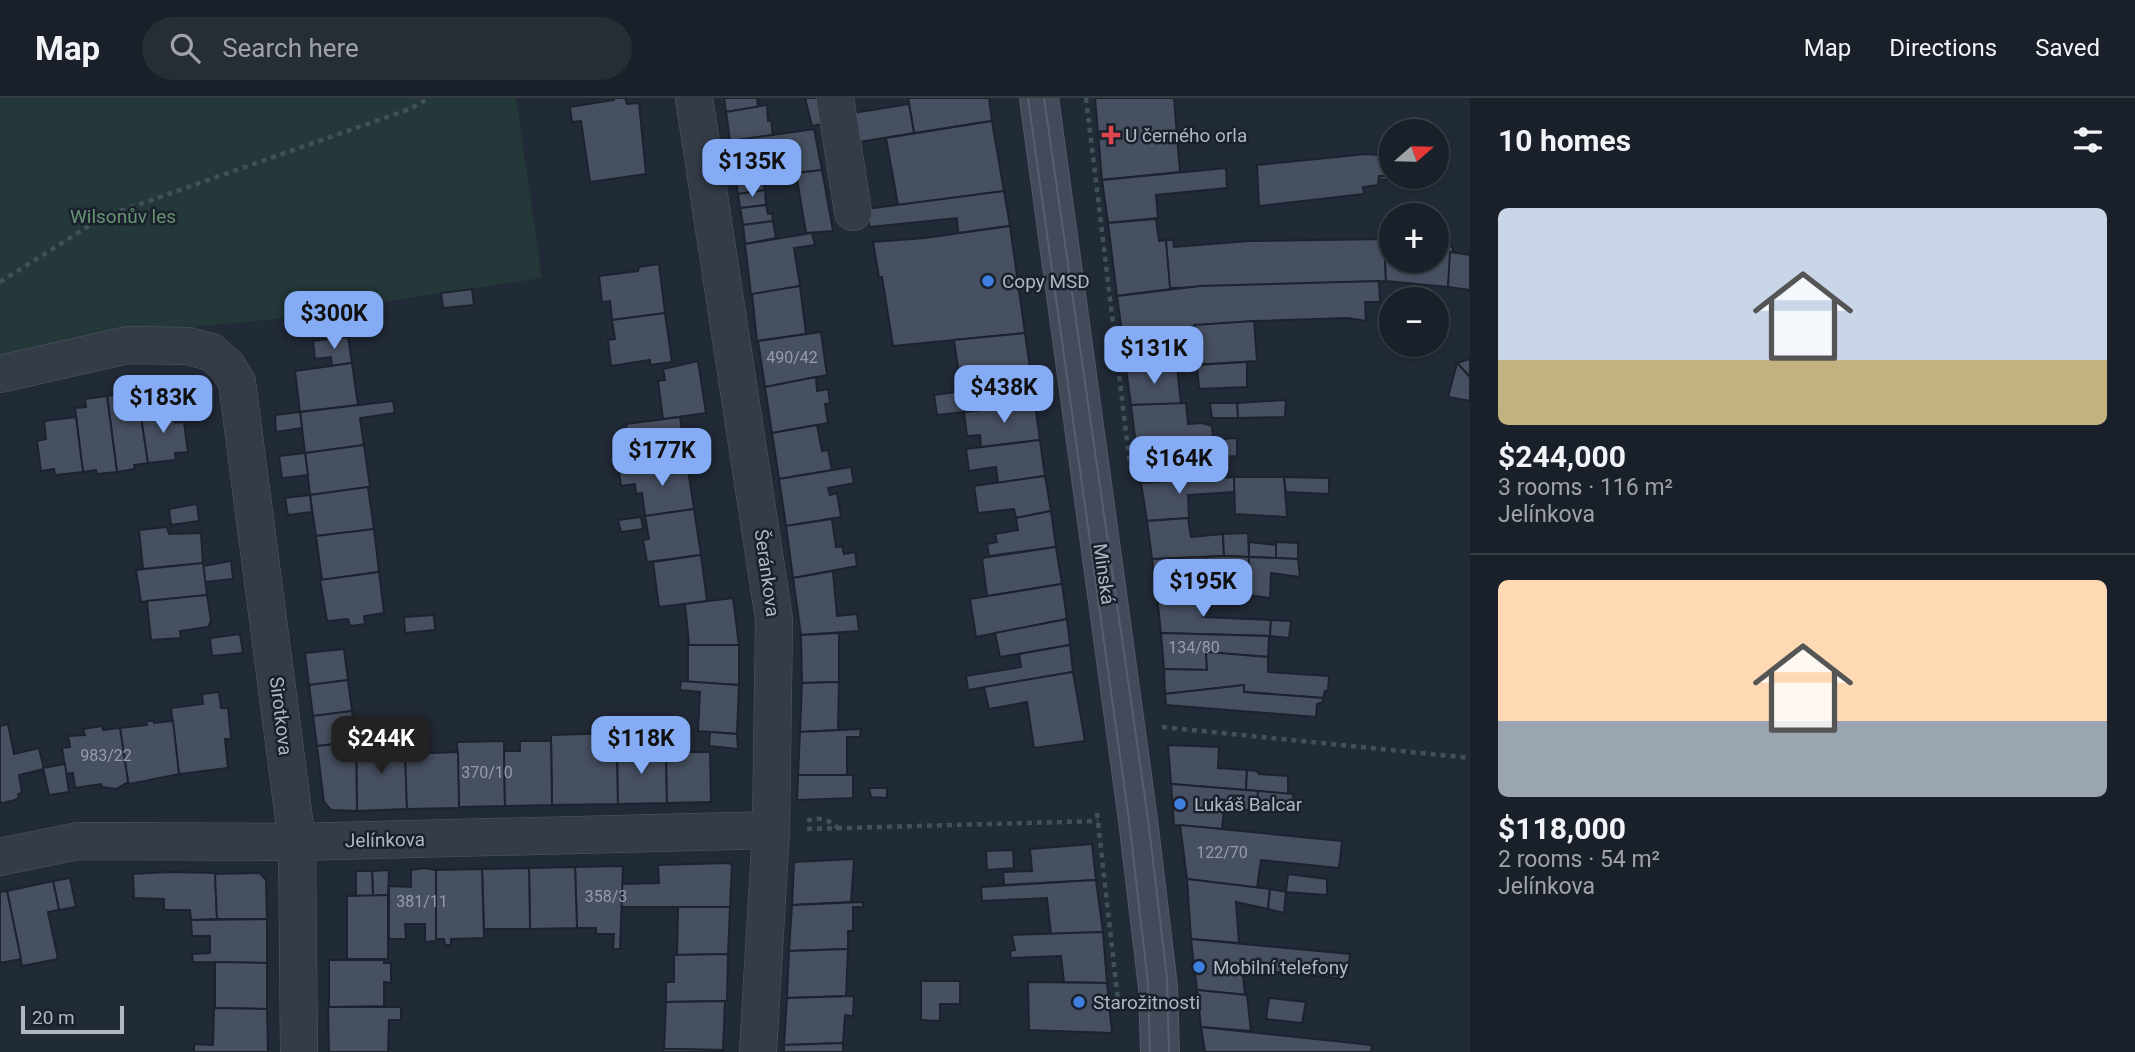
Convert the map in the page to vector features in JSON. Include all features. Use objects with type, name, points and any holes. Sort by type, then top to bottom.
[{"type":"street","name":"Šeránkova","points":[[694,98],[774,619],[787,827],[758,1052]]},
{"type":"street","points":[[835,98],[853,212]]},
{"type":"street","name":"Minská","points":[[1039,98],[1136,807],[1158,987],[1160,1052]]},
{"type":"street","name":"Sirotkova","points":[[0,374],[128,345],[188,346],[211,352],[227,366],[237,382],[297,842],[299,1052]]},
{"type":"street","name":"Jelínkova","points":[[0,857],[78,841],[297,842],[787,827]]},
{"type":"path","points":[[0,282],[103,217],[410,109],[429,98]]},
{"type":"path","points":[[1158,726],[1470,758]]},
{"type":"path","points":[[787,827],[814,818],[830,820],[839,829]]},
{"type":"path","points":[[822,829],[1098,821],[1119,1016]]},
{"type":"green space","name":"Wilsonův les","points":[[0,98],[516,98],[542,278],[266,320],[117,334],[0,359]]},
{"type":"building","points":[[625,98],[627,104],[639,103],[646,174],[590,182],[581,121],[572,122],[570,107]]},
{"type":"building","points":[[724,98],[757,98],[758,107],[726,112]]},
{"type":"building","points":[[805,98],[826,98],[833,122],[812,126]]},
{"type":"building","points":[[908,98],[989,98],[992,121],[914,133]]},
{"type":"building","points":[[1095,98],[1174,98],[1180,172],[1102,180]]},
{"type":"building","points":[[909,104],[914,133],[853,143],[847,114]]},
{"type":"building","points":[[767,105],[768,121],[771,120],[773,135],[730,141],[726,112]]},
{"type":"building","points":[[992,121],[1004,191],[898,205],[886,138]]},
{"type":"building","points":[[814,129],[822,170],[796,173],[792,151],[773,153],[772,144],[732,150],[730,141]]},
{"type":"building","points":[[1379,155],[1378,185],[1363,187],[1364,194],[1259,206],[1257,165]]},
{"type":"building","points":[[754,160],[757,169],[775,165],[777,176],[736,180],[733,163]]},
{"type":"building","points":[[1226,168],[1227,188],[1156,195],[1158,218],[1108,223],[1102,180]]},
{"type":"building","points":[[822,170],[833,231],[806,233],[796,173]]},
{"type":"building","points":[[763,177],[765,190],[738,194],[736,180]]},
{"type":"building","points":[[765,190],[766,205],[740,208],[738,194]]},
{"type":"building","points":[[1004,191],[1010,226],[958,233],[957,218],[870,227],[866,209]]},
{"type":"building","points":[[766,205],[768,214],[772,213],[773,221],[743,225],[740,208]]},
{"type":"building","points":[[1156,219],[1159,241],[1166,240],[1171,289],[1117,296],[1108,223]]},
{"type":"building","points":[[773,221],[776,238],[745,244],[743,225]]},
{"type":"building","points":[[1010,226],[1025,333],[893,346],[882,277],[879,277],[873,242]]},
{"type":"building","points":[[812,233],[815,245],[794,248],[800,286],[751,295],[745,244]]},
{"type":"building","points":[[1379,239],[1379,273],[1386,273],[1386,281],[1170,288],[1166,240],[1173,240],[1174,247],[1249,241]]},
{"type":"building","points":[[1449,246],[1453,247],[1448,287],[1386,281],[1386,273],[1449,273]]},
{"type":"building","points":[[1450,252],[1470,255],[1470,290],[1448,287]]},
{"type":"building","points":[[659,264],[665,313],[612,320],[610,301],[602,302],[599,276],[638,271],[639,267]]},
{"type":"building","points":[[1379,281],[1379,302],[1365,302],[1366,321],[1348,318],[1254,321],[1122,333],[1117,296],[1200,286]]},
{"type":"building","points":[[800,286],[806,334],[757,341],[752,294]]},
{"type":"building","points":[[472,289],[474,305],[443,308],[441,293]]},
{"type":"building","points":[[665,313],[672,362],[650,365],[650,360],[611,366],[608,340],[615,339],[612,320]]},
{"type":"building","points":[[1254,321],[1257,361],[1126,369],[1122,333],[1160,329],[1161,347],[1196,344],[1194,325]]},
{"type":"building","points":[[821,332],[827,375],[765,387],[758,341]]},
{"type":"building","points":[[1025,333],[1030,368],[966,376],[965,367],[958,368],[954,340]]},
{"type":"building","points":[[348,337],[352,363],[332,366],[331,357],[315,359],[313,341]]},
{"type":"building","points":[[1470,359],[1470,377],[1457,363]]},
{"type":"building","points":[[698,361],[706,413],[663,419],[658,381],[665,380],[663,369]]},
{"type":"building","points":[[1247,362],[1247,387],[1199,389],[1197,365]]},
{"type":"building","points":[[352,363],[358,405],[300,412],[295,371]]},
{"type":"building","points":[[1457,363],[1470,377],[1470,401],[1448,397]]},
{"type":"building","points":[[1177,366],[1181,404],[1131,405],[1126,369]]},
{"type":"building","points":[[1030,368],[1035,404],[937,415],[934,395],[985,388],[983,373]]},
{"type":"building","points":[[816,377],[817,391],[828,389],[830,403],[825,404],[828,423],[772,433],[765,387]]},
{"type":"building","points":[[127,393],[129,402],[139,401],[148,463],[134,465],[135,469],[117,472],[107,396]]},
{"type":"building","points":[[107,396],[117,472],[83,472],[75,408],[86,407],[85,399]]},
{"type":"building","points":[[1286,400],[1285,417],[1238,418],[1237,403]]},
{"type":"building","points":[[393,401],[395,413],[360,418],[364,445],[305,453],[300,412]]},
{"type":"building","points":[[1186,403],[1188,424],[1202,423],[1212,426],[1213,439],[1136,445],[1131,405]]},
{"type":"building","points":[[1210,403],[1237,403],[1238,418],[1212,418]]},
{"type":"building","points":[[1035,404],[1040,440],[981,447],[980,435],[967,436],[964,412]]},
{"type":"building","points":[[172,406],[175,423],[184,422],[188,452],[175,453],[176,460],[148,463],[140,410]]},
{"type":"building","points":[[300,412],[302,428],[276,432],[275,415]]},
{"type":"building","points":[[76,417],[83,472],[55,475],[54,469],[41,471],[37,441],[46,439],[44,421]]},
{"type":"building","points":[[680,417],[687,463],[639,469],[635,447],[630,447],[626,424]]},
{"type":"building","points":[[817,425],[822,451],[828,450],[832,470],[779,479],[772,433]]},
{"type":"building","points":[[1237,438],[1237,456],[1184,460],[1185,480],[1141,483],[1136,445]]},
{"type":"building","points":[[1040,440],[1045,476],[998,483],[996,467],[969,471],[966,449]]},
{"type":"building","points":[[364,445],[370,487],[310,495],[305,453]]},
{"type":"building","points":[[305,453],[308,475],[282,478],[279,456]]},
{"type":"building","points":[[687,463],[694,509],[645,516],[642,493],[636,494],[635,484],[621,486],[619,473]]},
{"type":"building","points":[[851,467],[854,483],[828,488],[830,495],[837,493],[841,517],[786,526],[779,479]]},
{"type":"building","points":[[1045,476],[1051,511],[1016,518],[1014,509],[978,513],[974,486]]},
{"type":"building","points":[[1234,477],[1235,492],[1188,495],[1189,518],[1147,521],[1141,483]]},
{"type":"building","points":[[1234,477],[1284,477],[1287,517],[1235,514]]},
{"type":"building","points":[[1284,477],[1329,478],[1329,494],[1286,492]]},
{"type":"building","points":[[368,487],[374,529],[316,536],[310,495]]},
{"type":"building","points":[[310,495],[312,512],[288,515],[285,498]]},
{"type":"building","points":[[197,504],[199,521],[171,525],[169,509]]},
{"type":"building","points":[[694,509],[701,555],[647,562],[643,540],[649,539],[645,516]]},
{"type":"building","points":[[1051,511],[1056,547],[989,556],[987,544],[997,542],[995,534],[1018,530],[1016,518]]},
{"type":"building","points":[[641,517],[643,529],[621,532],[618,520]]},
{"type":"building","points":[[1188,518],[1191,537],[1223,534],[1224,556],[1152,559],[1147,521]]},
{"type":"building","points":[[832,519],[836,547],[842,546],[844,554],[855,552],[857,566],[793,578],[786,526]]},
{"type":"building","points":[[167,527],[169,534],[201,533],[203,563],[143,569],[139,530]]},
{"type":"building","points":[[374,529],[379,572],[322,580],[316,536]]},
{"type":"building","points":[[1248,533],[1249,557],[1224,556],[1223,534]]},
{"type":"building","points":[[1249,542],[1277,545],[1276,558],[1249,557]]},
{"type":"building","points":[[1276,542],[1298,543],[1298,559],[1276,558]]},
{"type":"building","points":[[1056,547],[1062,584],[987,596],[982,558]]},
{"type":"building","points":[[701,555],[707,601],[659,607],[653,562]]},
{"type":"building","points":[[1206,557],[1249,557],[1249,570],[1207,571]]},
{"type":"building","points":[[1206,557],[1209,593],[1157,596],[1152,559]]},
{"type":"building","points":[[1249,557],[1298,559],[1300,577],[1271,573],[1270,598],[1248,595]]},
{"type":"building","points":[[231,561],[233,579],[205,582],[203,566]]},
{"type":"building","points":[[203,563],[207,595],[141,602],[136,570]]},
{"type":"building","points":[[833,571],[837,616],[857,614],[859,631],[801,635],[793,578]]},
{"type":"building","points":[[379,572],[384,613],[364,616],[365,624],[350,626],[348,619],[327,621],[320,580]]},
{"type":"building","points":[[1062,584],[1067,619],[976,637],[970,599]]},
{"type":"building","points":[[1201,594],[1203,617],[1271,620],[1270,636],[1161,633],[1157,596]]},
{"type":"building","points":[[207,595],[211,621],[208,627],[180,631],[181,638],[151,640],[147,601]]},
{"type":"building","points":[[733,598],[739,645],[689,645],[685,604]]},
{"type":"building","points":[[434,615],[435,630],[405,633],[404,617]]},
{"type":"building","points":[[1067,619],[1070,645],[1000,657],[995,633]]},
{"type":"building","points":[[1271,620],[1291,621],[1289,638],[1270,636]]},
{"type":"building","points":[[839,633],[839,682],[802,683],[801,635]]},
{"type":"building","points":[[1161,633],[1269,636],[1268,657],[1206,652],[1207,670],[1164,669]]},
{"type":"building","points":[[240,634],[243,653],[212,656],[210,638]]},
{"type":"building","points":[[688,645],[739,645],[739,685],[688,682]]},
{"type":"building","points":[[1070,645],[1073,672],[968,690],[966,676],[1021,667],[1019,654]]},
{"type":"building","points":[[344,649],[348,680],[309,685],[305,653]]},
{"type":"building","points":[[1206,652],[1268,657],[1268,672],[1329,676],[1328,691],[1325,691],[1323,698],[1244,692],[1244,685],[1165,694],[1164,669],[1207,670]]},
{"type":"building","points":[[1073,672],[1085,741],[1034,748],[1027,702],[989,709],[984,687]]},
{"type":"building","points":[[348,680],[352,711],[313,716],[309,685]]},
{"type":"building","points":[[681,681],[739,685],[737,734],[698,731],[700,692],[680,690]]},
{"type":"building","points":[[839,682],[838,730],[800,732],[802,683]]},
{"type":"building","points":[[1244,685],[1244,692],[1323,698],[1323,702],[1317,704],[1316,717],[1166,705],[1165,694]]},
{"type":"building","points":[[219,692],[221,708],[228,708],[231,739],[225,739],[228,768],[179,774],[171,708],[203,704],[202,694]]},
{"type":"building","points":[[352,711],[356,742],[317,746],[313,716]]},
{"type":"building","points":[[146,721],[173,721],[179,774],[130,784],[120,728],[147,725]]},
{"type":"building","points":[[8,724],[14,754],[39,748],[44,769],[19,775],[22,793],[18,794],[19,797],[15,800],[3,803],[0,802],[0,726]]},
{"type":"building","points":[[102,726],[103,730],[120,728],[128,782],[116,789],[102,787],[101,784],[75,788],[73,773],[66,774],[62,748],[70,747],[68,736],[85,735],[83,729]]},
{"type":"building","points":[[861,729],[860,737],[847,737],[847,775],[798,775],[800,732]]},
{"type":"building","points":[[710,732],[737,734],[738,749],[709,746]]},
{"type":"building","points":[[617,733],[618,804],[552,805],[551,735]]},
{"type":"building","points":[[405,741],[407,809],[357,811],[356,743]]},
{"type":"building","points":[[504,741],[505,806],[459,807],[457,742]]},
{"type":"building","points":[[520,741],[551,741],[552,805],[505,806],[504,751],[520,751]]},
{"type":"building","points":[[356,742],[357,811],[331,810],[324,802],[317,746]]},
{"type":"building","points":[[1168,745],[1219,747],[1218,768],[1247,770],[1246,790],[1171,784]]},
{"type":"building","points":[[644,746],[644,753],[666,752],[667,803],[618,804],[617,747]]},
{"type":"building","points":[[458,752],[459,808],[407,809],[405,754]]},
{"type":"building","points":[[666,752],[710,752],[711,802],[667,803]]},
{"type":"building","points":[[65,764],[69,792],[49,795],[43,768]]},
{"type":"building","points":[[1247,770],[1257,771],[1259,774],[1288,776],[1288,794],[1246,790]]},
{"type":"building","points":[[798,775],[853,775],[853,798],[797,800]]},
{"type":"building","points":[[1171,784],[1258,791],[1258,811],[1224,808],[1222,829],[1174,825]]},
{"type":"building","points":[[869,788],[887,788],[887,798],[871,797]]},
{"type":"building","points":[[1258,791],[1293,794],[1294,810],[1257,808]]},
{"type":"building","points":[[1180,825],[1342,841],[1339,868],[1261,860],[1257,888],[1187,879]]},
{"type":"building","points":[[1092,844],[1096,880],[1004,885],[1003,872],[1032,871],[1030,849]]},
{"type":"building","points":[[1013,850],[1014,868],[987,870],[986,851]]},
{"type":"building","points":[[854,859],[851,902],[792,905],[794,862]]},
{"type":"building","points":[[658,865],[732,865],[730,907],[621,907],[622,884],[659,883]]},
{"type":"building","points":[[623,866],[620,949],[613,949],[614,934],[596,934],[596,928],[577,928],[575,867]]},
{"type":"building","points":[[575,867],[577,928],[530,929],[529,868]]},
{"type":"building","points":[[529,868],[530,929],[484,929],[482,869]]},
{"type":"building","points":[[482,869],[484,938],[451,939],[451,945],[445,945],[444,939],[436,939],[436,870]]},
{"type":"building","points":[[389,870],[388,895],[373,896],[372,871]]},
{"type":"building","points":[[411,870],[436,870],[437,941],[425,942],[425,924],[405,924],[406,939],[389,939],[389,886],[411,887]]},
{"type":"building","points":[[356,871],[372,871],[373,896],[356,896]]},
{"type":"building","points":[[215,873],[217,919],[191,920],[190,910],[164,910],[164,899],[134,898],[133,874]]},
{"type":"building","points":[[260,873],[266,880],[267,919],[217,919],[215,874]]},
{"type":"building","points":[[1288,874],[1327,879],[1327,895],[1286,892]]},
{"type":"building","points":[[70,878],[76,907],[59,910],[53,881]]},
{"type":"building","points":[[1187,879],[1270,889],[1268,909],[1236,902],[1239,943],[1191,939]]},
{"type":"building","points":[[1096,880],[1103,932],[1051,934],[1047,898],[982,901],[981,887]]},
{"type":"building","points":[[53,881],[59,910],[48,912],[58,959],[22,966],[7,891]]},
{"type":"building","points":[[1270,889],[1286,892],[1284,913],[1268,909]]},
{"type":"building","points":[[7,891],[21,959],[0,963],[0,892]]},
{"type":"building","points":[[388,895],[388,959],[347,959],[347,896]]},
{"type":"building","points":[[863,902],[863,907],[853,907],[853,931],[848,931],[848,949],[789,951],[792,905]]},
{"type":"building","points":[[678,907],[730,907],[728,954],[677,955]]},
{"type":"building","points":[[267,919],[267,963],[193,962],[192,954],[210,953],[210,936],[192,936],[191,920]]},
{"type":"building","points":[[1103,932],[1107,983],[1064,982],[1061,956],[1011,958],[1010,951],[1015,950],[1012,935]]},
{"type":"building","points":[[1191,939],[1350,954],[1347,979],[1274,972],[1274,968],[1242,965],[1245,995],[1197,990]]},
{"type":"building","points":[[848,949],[846,996],[787,998],[789,951]]},
{"type":"building","points":[[728,954],[727,1001],[666,1002],[666,982],[674,982],[674,955]]},
{"type":"building","points":[[329,960],[384,960],[384,963],[391,963],[391,983],[384,982],[384,1006],[329,1007]]},
{"type":"building","points":[[215,962],[267,963],[267,1009],[215,1008]]},
{"type":"building","points":[[921,981],[960,981],[960,1004],[940,1004],[940,1021],[921,1020]]},
{"type":"building","points":[[1028,982],[1107,983],[1112,1033],[1029,1030]]},
{"type":"building","points":[[1197,990],[1247,995],[1251,1031],[1201,1027]]},
{"type":"building","points":[[854,996],[853,1016],[845,1015],[843,1043],[784,1045],[787,998]]},
{"type":"building","points":[[1269,998],[1306,1002],[1302,1023],[1266,1019]]},
{"type":"building","points":[[725,1001],[723,1050],[664,1049],[666,1002]]},
{"type":"building","points":[[328,1007],[401,1007],[401,1020],[389,1020],[388,1052],[329,1052]]},
{"type":"building","points":[[214,1008],[267,1009],[268,1052],[194,1052],[194,1044],[213,1045]]},
{"type":"building","points":[[1201,1027],[1372,1045],[1371,1052],[1205,1052]]},
{"type":"building","points":[[843,1043],[843,1052],[784,1052],[784,1045]]},
{"type":"building","points":[[664,1049],[723,1050],[723,1052],[663,1052]]},
{"type":"tram line","points":[[1028,98],[1129,820],[1148,983],[1150,1052]]},
{"type":"tram line","points":[[1044,98],[1148,819],[1167,978],[1169,1052]]},
{"type":"place","name":"U černého orla","points":[[1111,135]]},
{"type":"place","name":"Copy MSD","points":[[988,281]]},
{"type":"place","name":"Lukáš Balcar","points":[[1180,804]]},
{"type":"place","name":"Mobilní telefony","points":[[1199,967]]},
{"type":"place","name":"Starožitnosti","points":[[1079,1002]]}]
